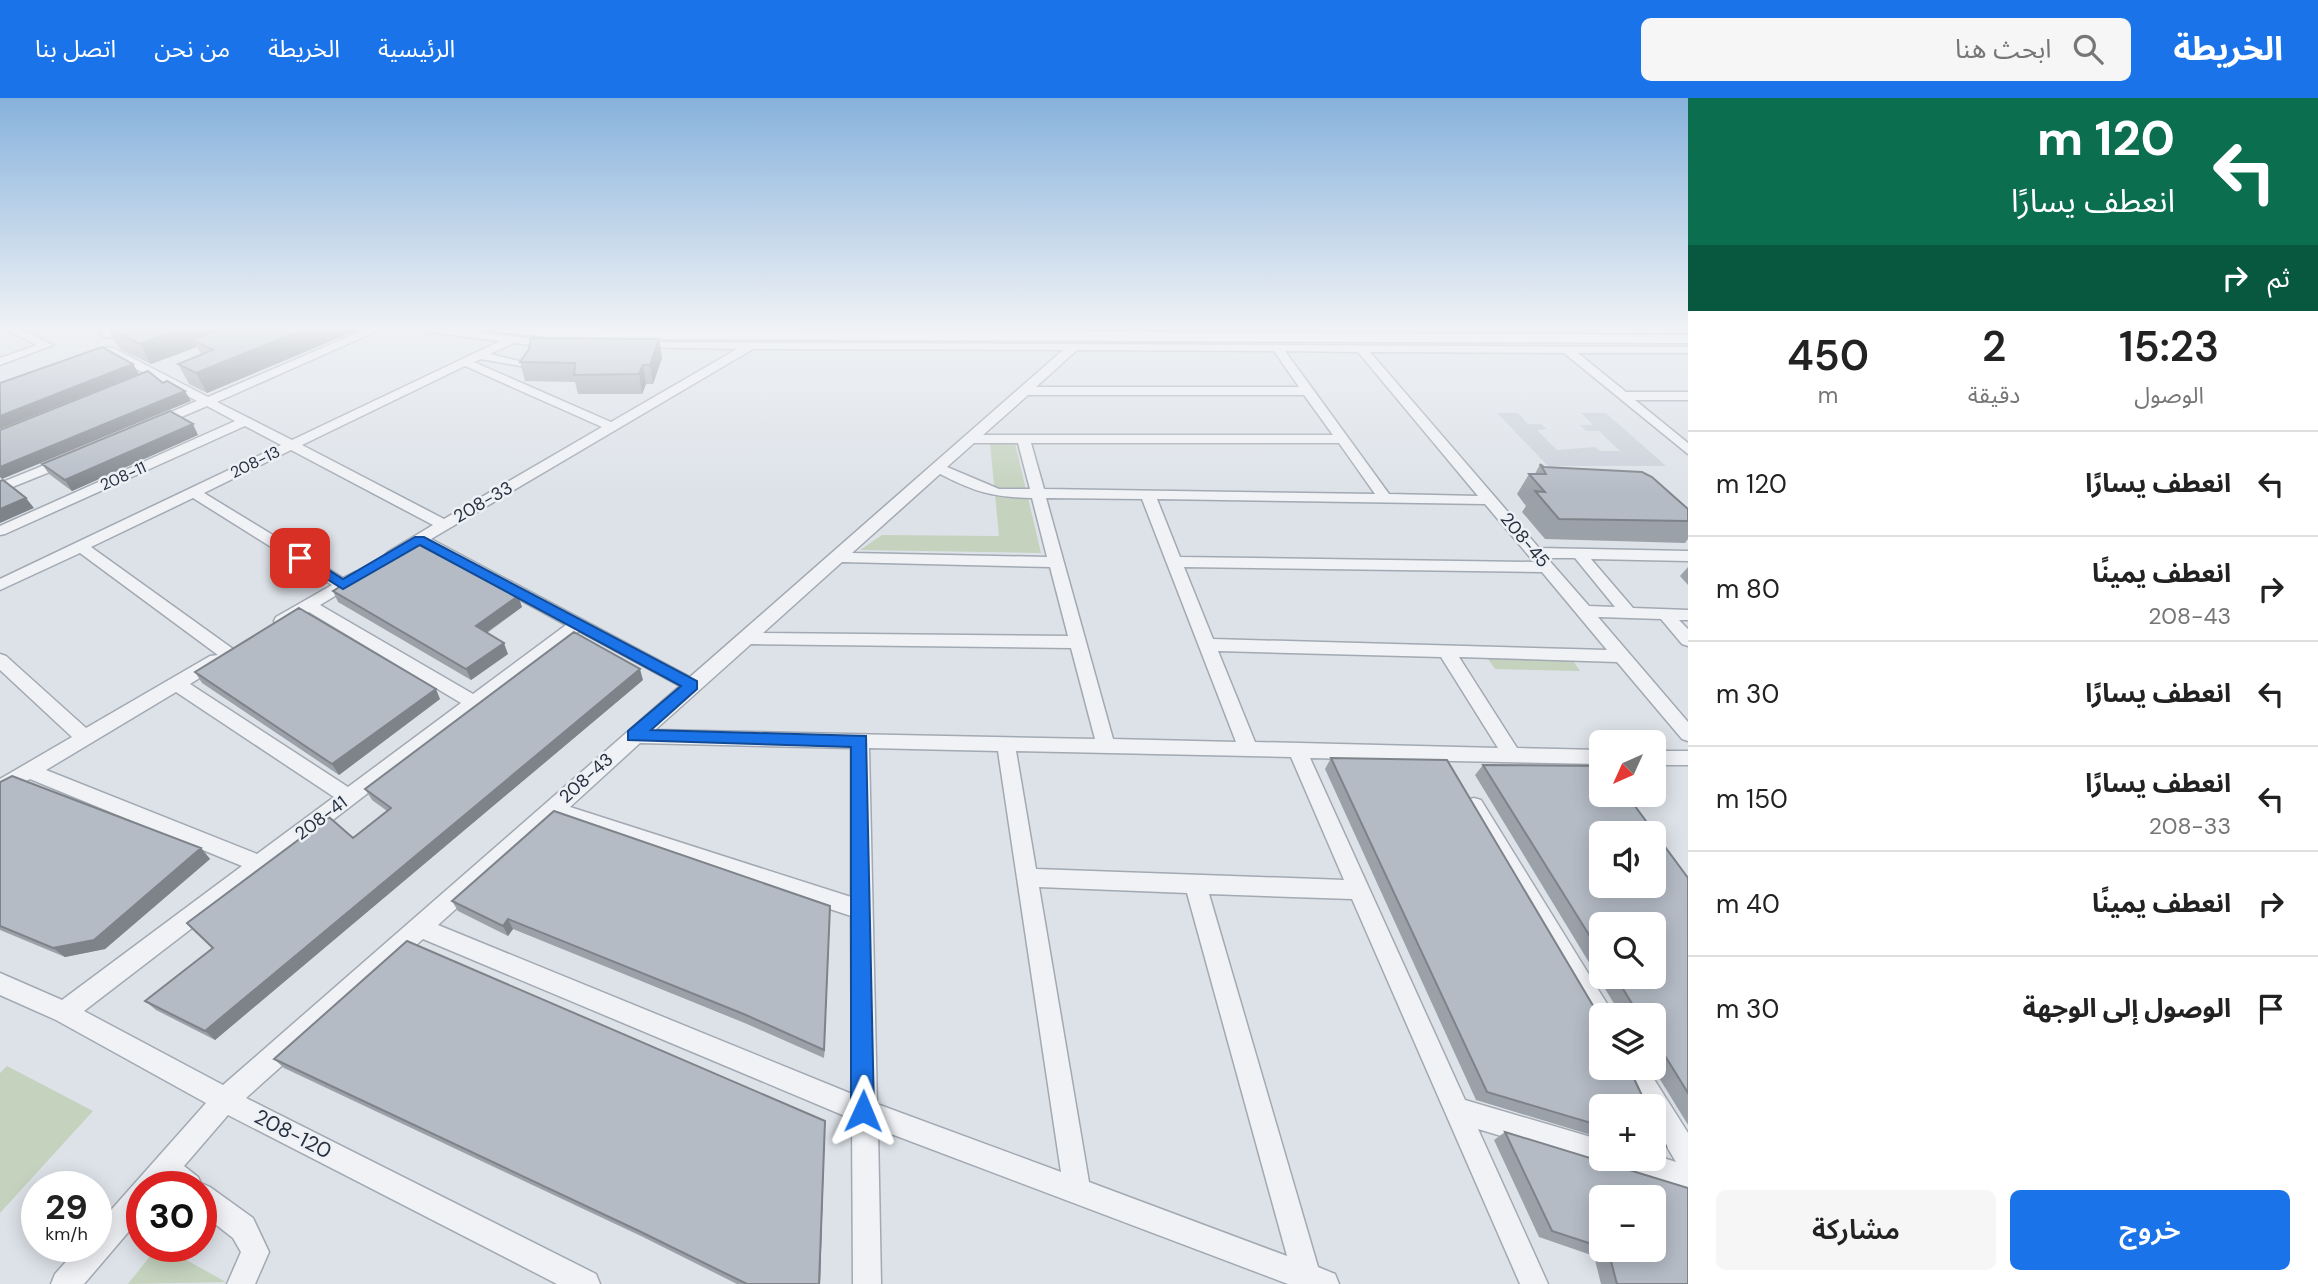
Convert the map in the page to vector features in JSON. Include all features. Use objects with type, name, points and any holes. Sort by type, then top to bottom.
[{"type":"street","points":[[173,383],[444,525]]},
{"type":"street","points":[[146,427],[249,383]]},
{"type":"street","name":"208-13","points":[[0,585],[420,383]]},
{"type":"street","points":[[513,383],[612,427]]},
{"type":"street","name":"208-33","points":[[274,626],[686,383]]},
{"type":"street","name":"208-43","points":[[162,1171],[225,1100],[1031,383]]},
{"type":"street","points":[[1302,383],[1384,497]]},
{"type":"street","name":"208-45","points":[[1391,383],[1623,656],[1679,712],[1688,734]]},
{"type":"street","points":[[1607,383],[1688,450]]},
{"type":"street","points":[[1022,391],[1308,391]]},
{"type":"street","points":[[1622,396],[1688,396]]},
{"type":"street","name":"208-11","points":[[0,531],[246,421]]},
{"type":"street","points":[[968,439],[1342,439]]},
{"type":"street","points":[[1023,439],[1106,746]]},
{"type":"street","points":[[0,488],[85,452]]},
{"type":"street","points":[[937,467],[986,491],[1491,500]]},
{"type":"street","points":[[193,492],[343,585]]},
{"type":"street","points":[[1147,493],[1248,749]]},
{"type":"street","points":[[419,540],[692,685]]},
{"type":"street","points":[[0,788],[233,650],[80,546]]},
{"type":"street","points":[[1537,553],[1688,556]]},
{"type":"street","points":[[1579,554],[1629,613]]},
{"type":"street","points":[[836,557],[1056,562]]},
{"type":"street","points":[[1174,562],[1548,567]]},
{"type":"street","points":[[308,606],[473,702]]},
{"type":"street","points":[[1586,611],[1688,615]]},
{"type":"street","points":[[1665,614],[1688,640]]},
{"type":"street","name":"208-41","points":[[64,1012],[578,624]]},
{"type":"street","points":[[744,638],[1078,642]]},
{"type":"street","points":[[1207,645],[1623,656]]},
{"type":"street","points":[[1446,651],[1512,755]]},
{"type":"street","points":[[0,660],[85,738]]},
{"type":"street","points":[[176,684],[348,797]]},
{"type":"street","points":[[634,736],[1589,758]]},
{"type":"street","points":[[860,741],[867,1284]]},
{"type":"street","points":[[1006,744],[1077,1192]]},
{"type":"street","points":[[1297,750],[1534,1284]]},
{"type":"street","points":[[1442,753],[1594,1003]]},
{"type":"street","points":[[1666,758],[1688,758]]},
{"type":"street","points":[[29,771],[259,864]]},
{"type":"street","points":[[552,809],[863,910]]},
{"type":"street","points":[[1028,878],[1360,890]]},
{"type":"street","points":[[1195,882],[1316,1281]]},
{"type":"street","points":[[419,927],[863,1111],[1316,1281]]},
{"type":"street","name":"208-120","points":[[0,984],[64,1012],[225,1100],[586,1284]]},
{"type":"street","points":[[1640,1080],[1688,1157]]},
{"type":"street","points":[[1457,1110],[1589,1149]]},
{"type":"street","points":[[1662,1171],[1688,1179]]},
{"type":"street","points":[[217,1208],[243,1228],[255,1252],[241,1284]]},
{"type":"street","points":[[65,1284],[126,1213]]},
{"type":"shaded area","points":[[1497,413],[1518,413],[1528,424],[1541,424],[1547,429],[1537,430],[1557,450],[1595,447],[1600,451],[1620,451],[1599,431],[1586,431],[1580,425],[1593,425],[1581,413],[1606,413],[1666,466],[1548,466]]},
{"type":"green space","points":[[990,443],[1015,443],[1041,553],[860,550],[882,535],[999,536]]},
{"type":"green space","points":[[1486,656],[1571,658],[1580,671],[1495,669]]},
{"type":"green space","points":[[7,1066],[93,1111],[38,1171],[21,1171],[21,1190],[0,1213],[0,1073]]},
{"type":"green space","points":[[145,1262],[190,1262],[226,1282],[128,1284]]},
{"type":"building","points":[[0,383],[84,383],[0,416]]},
{"type":"building","points":[[117,383],[171,383],[185,391],[0,467],[0,430]]},
{"type":"building","points":[[170,411],[193,424],[65,480],[42,464]]},
{"type":"building","points":[[1540,464],[1544,467],[1642,472],[1652,477],[1688,509],[1688,521],[1559,519],[1535,491],[1545,492],[1529,474],[1546,474]]},
{"type":"building","points":[[3,480],[26,498],[0,509],[0,481]]},
{"type":"building","points":[[414,542],[518,596],[476,626],[504,643],[466,669],[333,591]]},
{"type":"building","points":[[299,608],[436,689],[332,764],[195,672]]},
{"type":"building","points":[[574,632],[640,669],[205,1031],[145,1001],[213,948],[187,923],[329,817],[353,838],[391,808],[365,789]]},
{"type":"building","points":[[1331,758],[1447,760],[1591,1003],[1589,1003],[1589,1080],[1635,1080],[1641,1094],[1589,1094],[1589,1122],[1487,1092]]},
{"type":"building","points":[[1483,765],[1589,766],[1589,807],[1636,807],[1646,821],[1589,821],[1589,898],[1666,898],[1666,848],[1688,878],[1688,1093],[1666,1057],[1666,1003],[1632,1003],[1623,989],[1666,989],[1666,912],[1589,912],[1589,935]]},
{"type":"building","points":[[12,776],[201,848],[94,940],[53,948],[0,926],[0,782]]},
{"type":"building","points":[[554,811],[830,906],[824,1050],[746,1015],[508,919],[503,926],[452,901]]},
{"type":"building","points":[[407,941],[825,1121],[819,1284],[747,1284],[274,1059]]},
{"type":"building","points":[[1505,1132],[1589,1158],[1589,1171],[1632,1171],[1688,1188],[1688,1284],[1617,1284],[1611,1262],[1666,1262],[1666,1185],[1589,1185],[1589,1243],[1552,1231]]},
{"type":"route","points":[[300,558],[343,585],[419,540],[692,685],[634,736],[860,741],[863,1111]]}]
